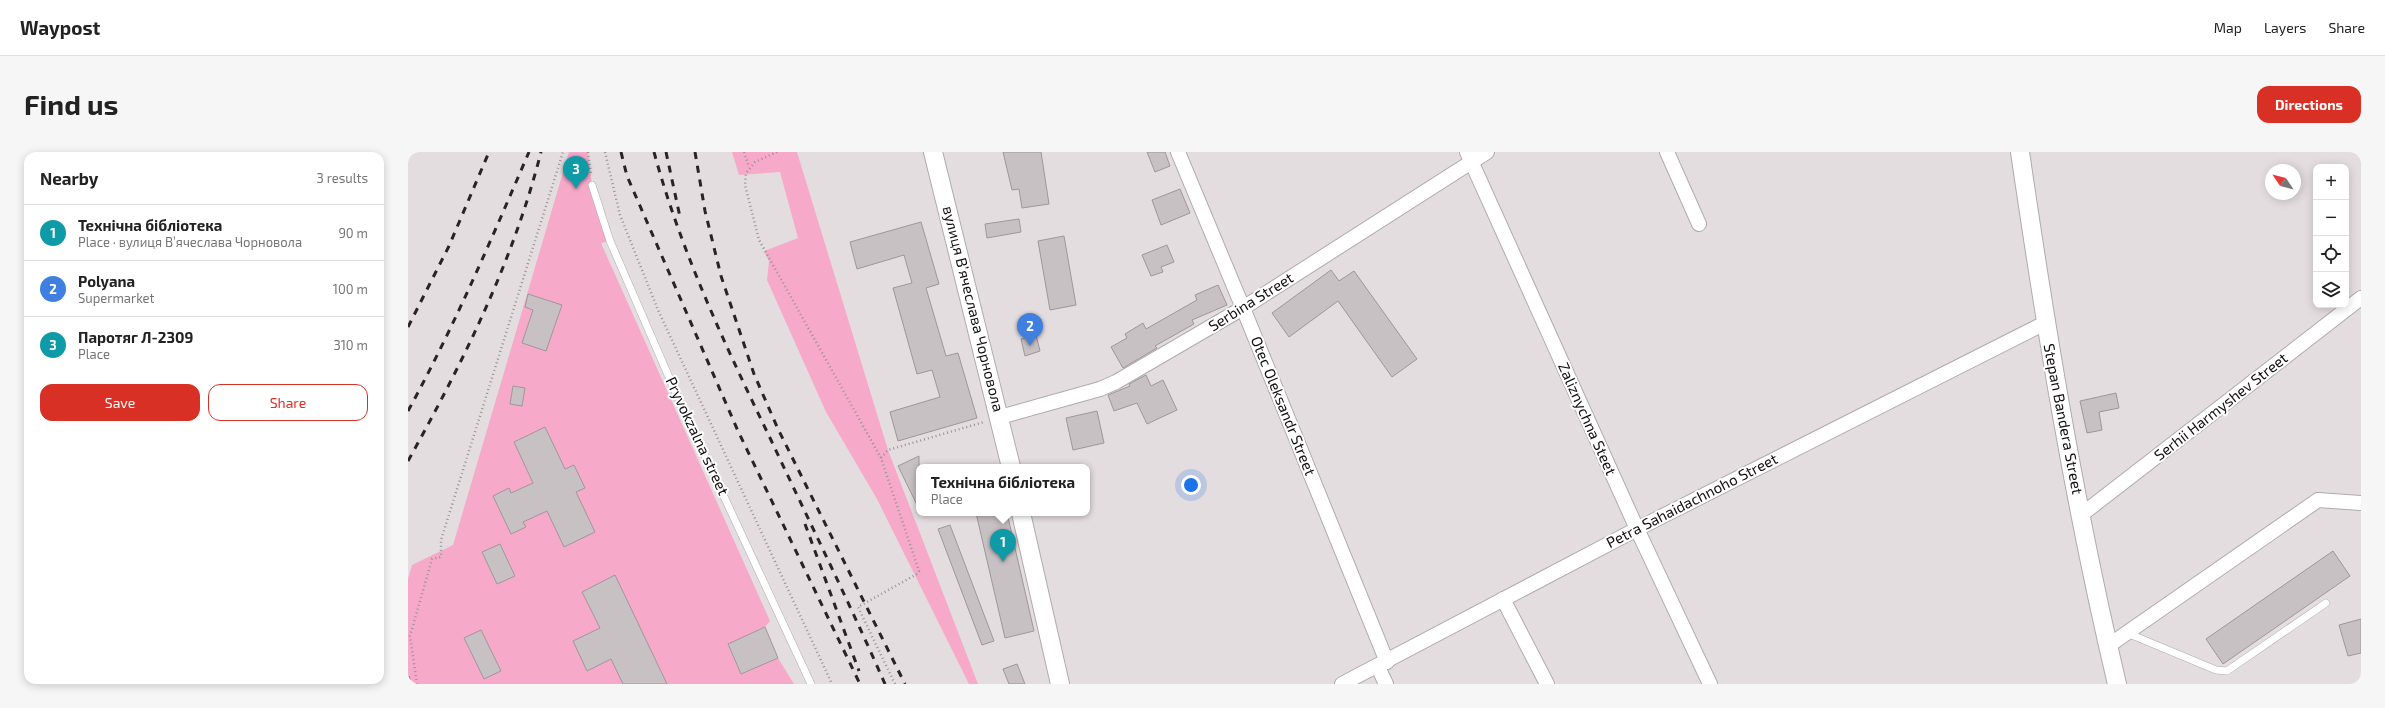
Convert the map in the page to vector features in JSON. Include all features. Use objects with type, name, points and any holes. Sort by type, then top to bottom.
[{"type":"street","name":"вулиця Вʼячеслава Чорновола","points":[[934,152],[1010,464]]},
{"type":"street","name":"Otec Oleksandr Street","points":[[1178,152],[1243,308],[1382,665],[1386,684]]},
{"type":"street","name":"Serbina Street","points":[[1000,417],[1100,389],[1116,382],[1243,308],[1469,157],[1487,152]]},
{"type":"street","points":[[1667,152],[1699,224]]},
{"type":"street","name":"Stepan Bandera Street","points":[[2020,152],[2045,323],[2081,516],[2117,684]]},
{"type":"street","name":"Zaliznychna Steet","points":[[1469,157],[1636,530],[1710,684]]},
{"type":"street","name":"Serhii Harmyshev Street","points":[[2081,516],[2361,298]]},
{"type":"street","name":"Petra Sahaidachnoho Street","points":[[1342,684],[1382,665],[1503,598],[2045,323]]},
{"type":"street","points":[[2108,646],[2318,500],[2361,503]]},
{"type":"street","points":[[1022,516],[1060,684]]},
{"type":"street","points":[[1503,598],[1547,684]]},
{"type":"lane","name":"Pryvokzalna street","points":[[592,185],[610,241],[676,390],[811,684]]},
{"type":"lane","points":[[2127,633],[2216,670],[2227,671],[2326,603]]},
{"type":"path","points":[[417,684],[411,652],[410,631],[432,559],[441,557],[441,540],[563,152]]},
{"type":"path","points":[[588,152],[592,185]]},
{"type":"path","points":[[605,152],[620,215],[658,310],[832,684]]},
{"type":"path","points":[[744,152],[749,168]]},
{"type":"path","points":[[777,152],[755,162],[746,173],[744,185],[759,240],[881,458],[920,567],[917,574],[858,607],[895,684]]},
{"type":"path","points":[[881,458],[888,450],[1000,417]]},
{"type":"shaded area","points":[[569,152],[588,152],[592,185],[610,241],[601,243],[770,621],[765,627],[728,645],[741,674],[778,658],[794,684],[408,684],[408,579],[412,565],[453,545]]},
{"type":"shaded area","points":[[732,152],[797,152],[888,450],[978,684],[969,684],[877,499],[826,412],[767,280],[769,261],[764,251],[798,238],[780,172],[739,175]]},
{"type":"building","points":[[1003,152],[1041,152],[1049,204],[1022,208],[1019,189],[1012,190]]},
{"type":"building","points":[[1147,152],[1165,152],[1170,166],[1155,172]]},
{"type":"building","points":[[1180,189],[1190,213],[1161,225],[1152,200]]},
{"type":"building","points":[[1019,219],[1021,232],[987,238],[985,224]]},
{"type":"building","points":[[921,222],[939,284],[926,288],[946,356],[958,353],[977,418],[898,441],[890,412],[940,397],[932,370],[917,374],[893,288],[912,283],[904,255],[857,269],[850,242]]},
{"type":"building","points":[[1064,236],[1076,305],[1050,310],[1038,241]]},
{"type":"building","points":[[1167,245],[1174,262],[1161,267],[1163,272],[1151,276],[1142,255]]},
{"type":"building","points":[[1331,270],[1339,281],[1354,271],[1417,359],[1392,377],[1338,301],[1289,337],[1272,313]]},
{"type":"building","points":[[1218,285],[1227,305],[1192,320],[1194,324],[1155,346],[1157,348],[1123,368],[1111,347],[1127,338],[1125,334],[1143,323],[1146,329],[1197,300],[1195,295]]},
{"type":"building","points":[[528,294],[562,305],[546,351],[522,343],[533,310],[525,307]]},
{"type":"building","points":[[1036,335],[1040,351],[1025,356],[1021,339]]},
{"type":"building","points":[[1146,375],[1151,386],[1163,380],[1177,410],[1147,424],[1137,403],[1114,411],[1108,395],[1130,386],[1129,384]]},
{"type":"building","points":[[513,386],[525,388],[522,406],[510,404]]},
{"type":"building","points":[[2116,393],[2119,408],[2099,412],[2102,430],[2087,433],[2080,401]]},
{"type":"building","points":[[1097,411],[1104,443],[1073,450],[1066,418]]},
{"type":"building","points":[[545,427],[565,469],[574,465],[585,488],[576,492],[595,532],[564,547],[547,511],[523,522],[526,527],[511,534],[493,496],[509,488],[511,493],[533,483],[514,442]]},
{"type":"building","points":[[919,456],[919,464],[916,464],[916,503],[898,466]]},
{"type":"building","points":[[977,516],[1008,516],[1034,631],[1005,638]]},
{"type":"building","points":[[950,525],[994,641],[982,645],[938,529]]},
{"type":"building","points":[[500,544],[515,576],[497,584],[482,552]]},
{"type":"building","points":[[2333,551],[2350,576],[2223,664],[2206,639]]},
{"type":"building","points":[[615,575],[667,684],[623,684],[611,659],[587,671],[573,641],[600,628],[582,592]]},
{"type":"building","points":[[2361,619],[2361,653],[2348,656],[2339,625]]},
{"type":"building","points":[[765,627],[778,658],[741,674],[728,644]]},
{"type":"building","points":[[481,630],[501,671],[484,679],[464,638]]},
{"type":"building","points":[[1017,664],[1025,684],[1009,684],[1003,669]]},
{"type":"waterway","points":[[408,678],[409,684]]},
{"type":"railway","points":[[408,327],[449,246],[489,152]]},
{"type":"railway","points":[[408,411],[456,315],[529,152]]},
{"type":"railway","points":[[408,461],[467,349],[485,311],[516,233],[530,193],[541,152]]},
{"type":"railway","points":[[621,152],[627,176],[738,431],[860,684]]},
{"type":"railway","points":[[654,152],[677,226],[721,334],[885,684]]},
{"type":"railway","points":[[666,152],[680,217]]},
{"type":"railway","points":[[695,152],[705,211],[721,276],[754,374],[778,429],[905,684]]},
{"type":"railway","points":[[805,524],[859,671]]},
{"type":"place","name":"Паротяг Л-2309","points":[[576,189]]},
{"type":"place","name":"Polyana","points":[[1030,346]]},
{"type":"place","name":"Технічна бібліотека","points":[[1003,562]]}]
